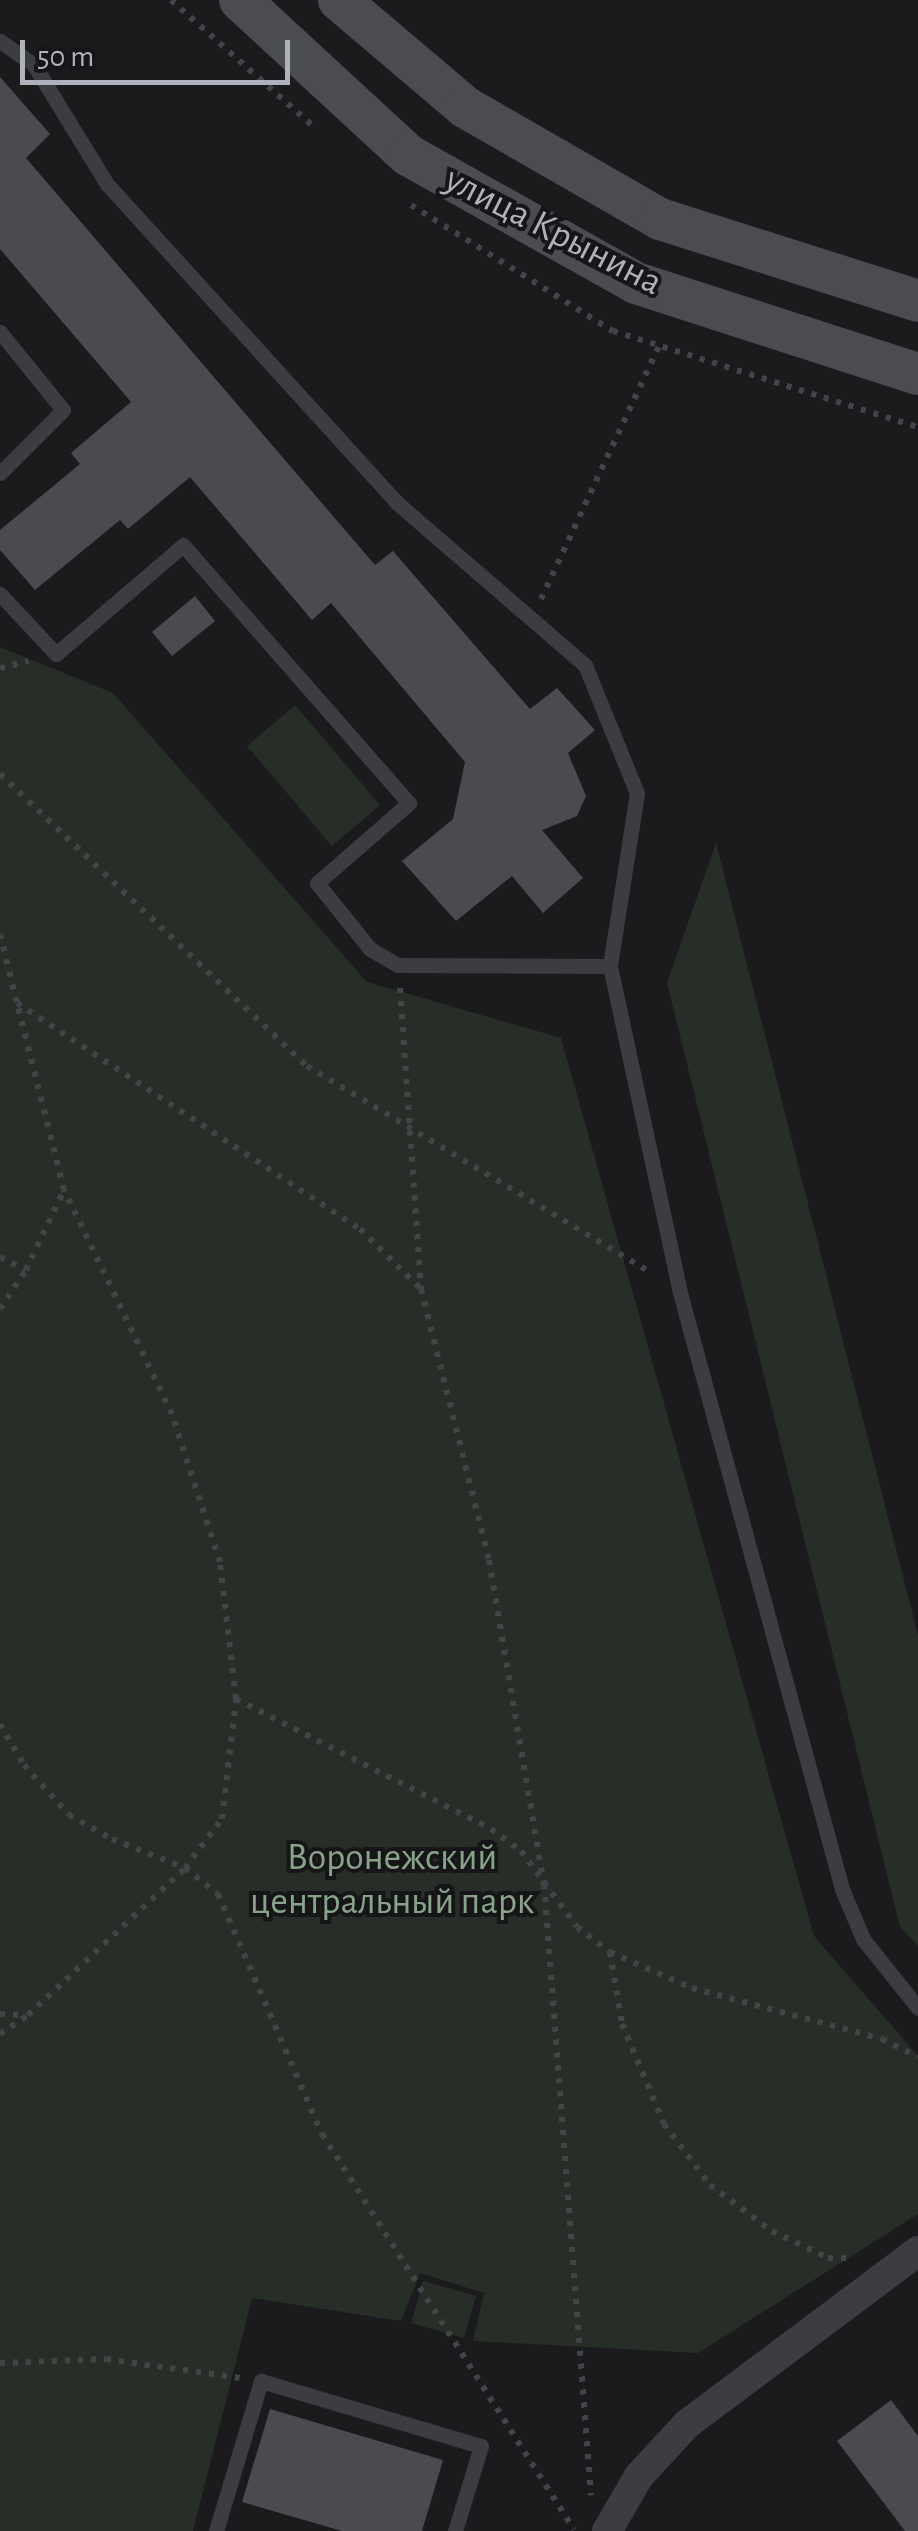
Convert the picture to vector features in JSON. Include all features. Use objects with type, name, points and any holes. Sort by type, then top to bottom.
[{"type":"main road","name":"улица Крынина","points":[[240,0],[408,156],[636,282],[918,374]]},
{"type":"main road","name":"улица Крынина","points":[[339,0],[466,107],[660,219],[918,302]]},
{"type":"street","points":[[599,2521],[688,2424],[915,2260]]},
{"type":"lane","points":[[0,40],[34,66],[107,184],[396,502],[585,664],[637,793],[610,966],[679,1289],[842,1889],[862,1939],[918,2008]]},
{"type":"lane","points":[[0,332],[63,410],[0,473]]},
{"type":"lane","points":[[0,594],[56,654],[183,545],[409,803],[317,883],[370,948],[398,964],[610,966]]},
{"type":"lane","points":[[216,2531],[261,2382],[481,2446],[455,2531]]},
{"type":"path","points":[[532,619],[658,346]]},
{"type":"path","points":[[0,774],[306,1066],[679,1289]]},
{"type":"path","points":[[0,934],[64,1190],[172,1414],[220,1562],[236,1699],[222,1819],[186,1868],[28,2015],[0,2034]]},
{"type":"path","points":[[398,964],[421,1288],[489,1560],[544,1884],[599,2521]]},
{"type":"path","points":[[17,1003],[360,1228],[421,1288]]},
{"type":"path","points":[[0,1310],[26,1270],[64,1190]]},
{"type":"path","points":[[0,1257],[26,1270]]},
{"type":"path","points":[[236,1699],[490,1829],[521,1850],[577,1927],[610,1952],[692,1988],[882,2040],[918,2056]]},
{"type":"path","points":[[0,1724],[24,1764],[69,1814],[112,1840],[186,1868],[218,1894],[322,2134],[575,2531]]},
{"type":"path","points":[[610,1952],[622,2024],[664,2124],[710,2185],[772,2231],[828,2258],[915,2260]]},
{"type":"path","points":[[0,2014],[28,2015]]},
{"type":"path","points":[[0,2363],[106,2359],[261,2382]]},
{"type":"green space","name":"Воронежский центральный парк","points":[[0,647],[113,693],[367,982],[561,1038],[814,1936],[918,2056],[918,2214],[698,2353],[473,2341],[484,2293],[420,2273],[401,2321],[252,2298],[193,2531],[0,2531]]},
{"type":"green space","points":[[295,705],[380,805],[332,846],[247,746]]},
{"type":"green space","points":[[716,843],[918,1635],[918,1946],[900,1927],[667,983]]},
{"type":"green space","points":[[423,2281],[476,2296],[464,2338],[411,2323]]},
{"type":"building","points":[[0,77],[50,134],[26,158],[375,565],[393,551],[530,709],[557,688],[595,730],[568,753],[586,796],[577,816],[542,830],[583,878],[543,913],[512,876],[456,921],[402,861],[453,819],[465,762],[331,603],[312,620],[190,477],[128,529],[120,520],[35,590],[0,550],[0,530],[80,464],[71,453],[131,402],[0,249]]},
{"type":"building","points":[[195,596],[215,621],[172,656],[152,632]]},
{"type":"building","points":[[891,2400],[918,2436],[918,2531],[905,2531],[837,2441]]},
{"type":"building","points":[[270,2409],[443,2460],[422,2531],[342,2531],[242,2502]]}]
